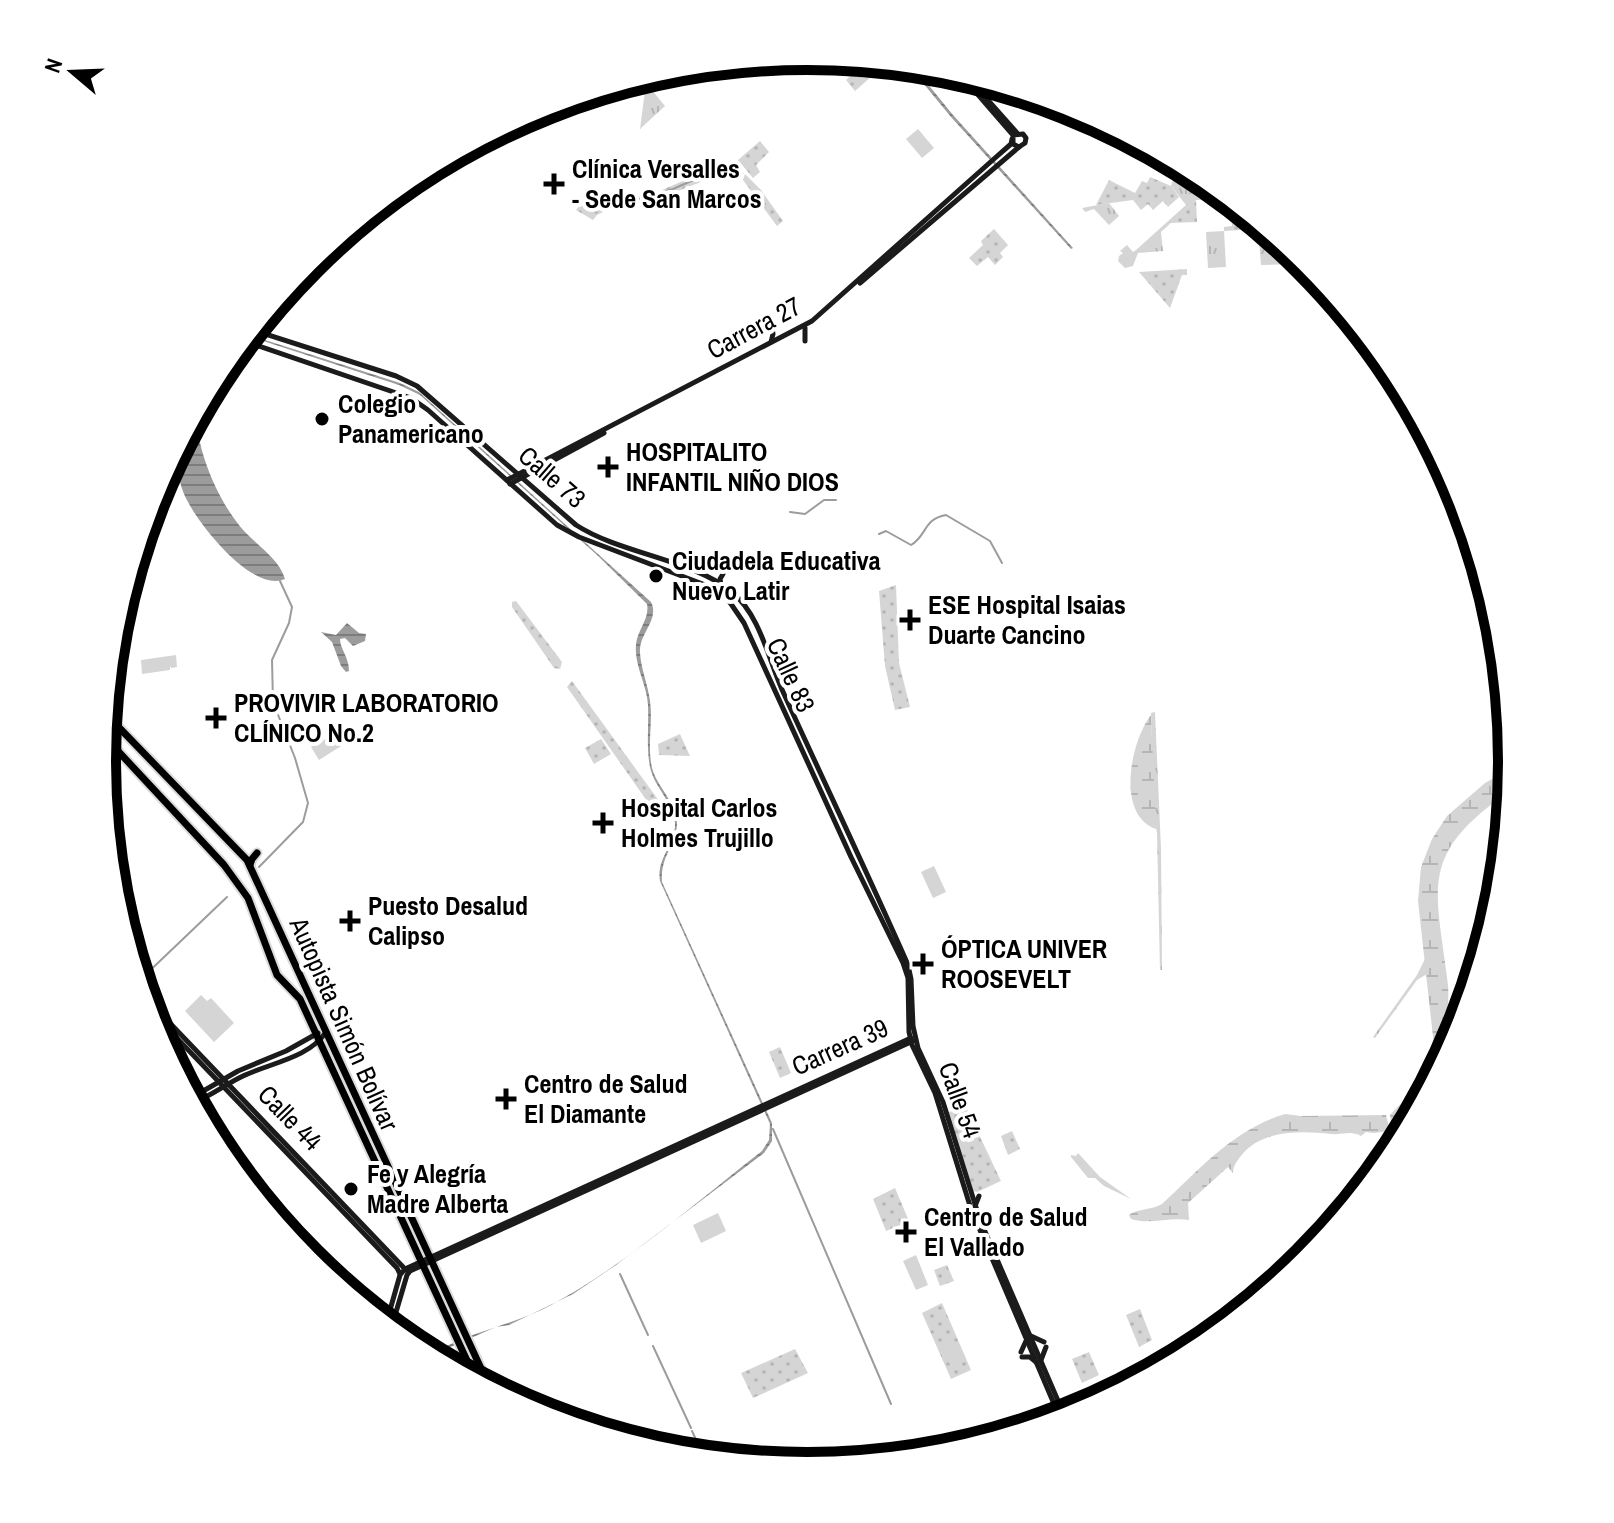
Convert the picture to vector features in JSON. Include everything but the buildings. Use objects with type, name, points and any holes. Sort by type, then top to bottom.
[{"type":"highway","name":"Autopista Simón Bolívar","points":[[117,725],[159,769],[169,775],[244,856],[423,1241],[427,1262],[468,1364]]},
{"type":"highway","name":"Autopista Simón Bolívar","points":[[116,750],[204,842],[246,895],[277,975],[300,999],[368,1150],[483,1372]]},
{"type":"highway","points":[[252,871],[250,863],[257,853]]},
{"type":"main road","points":[[978,92],[1014,136],[1013,144],[1023,145],[1026,140],[1023,134],[1014,136]]},
{"type":"main road","name":"Carrera 27","points":[[514,479],[805,328],[995,163],[1014,136]]},
{"type":"main road","name":"Carrera 27","points":[[514,479],[802,327],[820,315],[995,163],[1019,147]]},
{"type":"main road","points":[[771,343],[772,328]]},
{"type":"main road","points":[[805,328],[805,341]]},
{"type":"main road","name":"Calle 73","points":[[264,334],[417,386],[514,479],[548,518],[567,531],[584,539],[651,556],[707,578]]},
{"type":"main road","name":"Calle 73","points":[[255,345],[375,382],[419,403],[576,525],[638,555],[647,563],[700,582]]},
{"type":"main road","points":[[375,382],[378,372]]},
{"type":"main road","points":[[647,563],[646,558],[651,556]]},
{"type":"main road","points":[[721,586],[723,574]]},
{"type":"main road","name":"Calle 83","points":[[707,578],[738,599],[755,625],[832,795]]},
{"type":"main road","name":"Calle 83","points":[[700,582],[726,597],[742,618],[825,799]]},
{"type":"main road","points":[[742,618],[747,620],[749,615]]},
{"type":"main road","points":[[747,628],[750,623],[755,625]]},
{"type":"main road","points":[[801,746],[805,748],[807,742]]},
{"type":"main road","points":[[805,757],[807,752],[812,752]]},
{"type":"main road","name":"Calle 54","points":[[832,795],[908,965],[910,1041]]},
{"type":"main road","name":"Calle 54","points":[[825,799],[906,969],[910,1041],[935,1093],[973,1208],[1057,1405]]},
{"type":"main road","points":[[846,845],[851,846],[853,841]]},
{"type":"main road","points":[[851,857],[852,852],[859,854]]},
{"type":"main road","name":"Calle 44","points":[[166,1020],[404,1273]]},
{"type":"main road","name":"Calle 44","points":[[170,1030],[223,1083]]},
{"type":"main road","points":[[202,1095],[326,1032]]},
{"type":"main road","name":"Carrera 39","points":[[768,1103],[910,1041]]},
{"type":"main road","name":"Carrera 39","points":[[404,1273],[759,1109],[787,1093],[832,1076]]},
{"type":"main road","points":[[965,1186],[978,1194],[973,1208],[961,1201],[965,1186]]},
{"type":"main road","points":[[390,1313],[404,1273]]},
{"type":"main road","points":[[393,1315],[396,1299]]},
{"type":"main road","points":[[1028,1336],[1045,1344],[1039,1364],[1022,1354],[1028,1336]]},
{"type":"green space","points":[[855,71],[872,76],[855,91],[846,80]]},
{"type":"green space","points":[[650,88],[665,106],[640,129],[645,90]]},
{"type":"green space","points":[[918,129],[934,148],[922,158],[906,139]]},
{"type":"green space","points":[[760,141],[769,152],[756,165],[760,172],[753,178],[738,160]]},
{"type":"green space","points":[[734,162],[744,174],[726,172],[658,199],[605,211],[593,220],[576,210],[579,206],[653,194],[721,164]]},
{"type":"green space","points":[[745,174],[783,221],[777,226],[743,180]]},
{"type":"green space","points":[[1174,176],[1209,200],[1196,200],[1161,232],[1163,251],[1138,253],[1133,266],[1125,268],[1118,261],[1123,253],[1120,251],[1127,245],[1133,252],[1136,250],[1186,205],[1171,186]]},
{"type":"green space","points":[[1150,177],[1171,186],[1179,197],[1168,207],[1163,201],[1153,210],[1148,204],[1141,210],[1133,200],[1096,205],[1109,180],[1135,193],[1142,181],[1147,183]]},
{"type":"green space","points":[[1196,200],[1197,222],[1170,223]]},
{"type":"green space","points":[[1109,203],[1119,216],[1109,225],[1094,209],[1085,212],[1082,208]]},
{"type":"green space","points":[[1231,216],[1248,230],[1224,231],[1224,227],[1232,226]]},
{"type":"green space","points":[[994,229],[1008,245],[1000,253],[1003,257],[995,265],[988,257],[977,266],[969,258]]},
{"type":"green space","points":[[1224,231],[1226,267],[1208,268],[1206,232]]},
{"type":"green space","points":[[1259,239],[1287,264],[1261,265]]},
{"type":"green space","points":[[1187,269],[1170,308],[1139,272]]},
{"type":"green space","points":[[896,585],[899,663],[910,707],[895,710],[885,666],[879,591]]},
{"type":"green space","points":[[516,601],[562,662],[560,669],[554,668],[512,607],[512,602]]},
{"type":"green space","points":[[176,655],[177,667],[142,674],[141,660]]},
{"type":"green space","points":[[572,681],[667,812],[669,818],[666,822],[661,821],[567,687]]},
{"type":"green space","points":[[1155,712],[1161,849],[1162,970],[1151,713]]},
{"type":"green space","points":[[1151,715],[1156,829],[1143,821],[1135,809],[1131,793],[1133,758]]},
{"type":"green space","points":[[339,731],[346,743],[319,760],[311,747]]},
{"type":"green space","points":[[680,734],[690,756],[659,755],[658,744]]},
{"type":"green space","points":[[601,739],[611,754],[594,764],[585,748]]},
{"type":"green space","points":[[1498,776],[1497,801],[1459,834],[1446,854],[1440,875],[1438,897],[1448,985],[1447,1023],[1435,1051],[1418,901],[1421,867],[1432,839],[1447,816]]},
{"type":"green space","points":[[934,866],[946,892],[933,898],[921,872]]},
{"type":"green space","points":[[1426,957],[1427,974],[1417,980],[1373,1037],[1417,975]]},
{"type":"green space","points":[[201,995],[207,1001],[211,998],[234,1023],[214,1042],[185,1011]]},
{"type":"green space","points":[[780,1047],[791,1073],[780,1078],[769,1052]]},
{"type":"green space","points":[[1415,1090],[1392,1130],[1390,1115]]},
{"type":"green space","points":[[965,1105],[1001,1181],[977,1192],[973,1191],[947,1113]]},
{"type":"green space","points":[[1285,1114],[1386,1115],[1390,1131],[1366,1132],[1361,1136],[1307,1132],[1270,1137],[1249,1148],[1236,1163],[1233,1173],[1228,1167],[1188,1203],[1189,1220],[1131,1219],[1129,1215],[1132,1213],[1162,1204],[1204,1164],[1250,1129]]},
{"type":"green space","points":[[1012,1131],[1020,1149],[1008,1155],[1001,1136]]},
{"type":"green space","points":[[1078,1153],[1100,1177],[1131,1199],[1095,1178],[1088,1178],[1071,1157]]},
{"type":"green space","points":[[895,1188],[909,1221],[886,1231],[873,1199]]},
{"type":"green space","points":[[718,1213],[726,1231],[701,1243],[693,1225]]},
{"type":"green space","points":[[916,1255],[928,1285],[916,1290],[903,1261]]},
{"type":"green space","points":[[947,1265],[954,1281],[940,1286],[934,1270]]},
{"type":"green space","points":[[942,1303],[971,1370],[951,1379],[922,1313]]},
{"type":"green space","points":[[1140,1309],[1152,1340],[1139,1347],[1126,1315]]},
{"type":"green space","points":[[953,1341],[961,1361],[950,1365],[942,1345]]},
{"type":"green space","points":[[795,1349],[808,1373],[753,1398],[741,1373]]},
{"type":"green space","points":[[1089,1352],[1099,1375],[1082,1383],[1072,1359]]},
{"type":"green space","points":[[992,1422],[994,1427],[975,1432]]},
{"type":"shaded area","points":[[920,80],[925,80],[1073,248],[1071,249]]},
{"type":"shaded area","points":[[259,340],[400,383],[419,392],[651,602],[653,615],[640,653],[650,701],[652,768],[674,809],[677,823],[674,838],[664,864],[662,882],[772,1123],[772,1141],[764,1153],[671,1223],[762,1151],[769,1140],[770,1124],[660,881],[661,865],[673,838],[675,823],[652,774],[649,759],[648,705],[636,652],[637,640],[647,615],[647,604],[420,395],[399,385]]},
{"type":"shaded area","points":[[198,435],[211,477],[227,507],[245,532],[273,559],[285,579],[272,581],[258,576],[229,555],[204,527],[188,502],[179,479]]},
{"type":"shaded area","points":[[347,623],[359,633],[366,634],[365,641],[353,646],[345,638],[340,639],[349,666],[346,672],[332,642],[321,632],[336,635]]},
{"type":"shaded area","points":[[630,1255],[573,1294],[556,1302],[581,1288]]},
{"type":"shaded area","points":[[495,1327],[442,1348],[458,1341]]},
{"type":"waterway","points":[[637,200],[673,189],[732,163]]},
{"type":"waterway","points":[[790,512],[805,514],[824,500],[836,500]]},
{"type":"waterway","points":[[879,534],[886,531],[911,545],[933,520],[946,515],[990,541],[1002,563]]},
{"type":"waterway","points":[[259,867],[303,822],[308,803],[295,758],[273,702],[272,660],[289,623],[292,607],[280,581]]},
{"type":"waterway","points":[[148,972],[227,897]]},
{"type":"waterway","points":[[773,1129],[891,1404]]},
{"type":"waterway","points":[[620,1274],[648,1335]]},
{"type":"waterway","points":[[653,1346],[691,1428]]},
{"type":"waterway","points":[[692,1431],[698,1444]]},
{"type":"place","name":"Clínica Versalles - Sede San Marcos","points":[[554,184]]},
{"type":"place","name":"Colegio Panamericano","points":[[322,419]]},
{"type":"place","name":"HOSPITALITO INFANTIL NIÑO DIOS","points":[[608,467]]},
{"type":"place","name":"Ciudadela Educativa Nuevo Latir","points":[[656,576]]},
{"type":"place","name":"ESE Hospital Isaias Duarte Cancino","points":[[910,620]]},
{"type":"place","name":"PROVIVIR LABORATORIO CLÍNICO No.2","points":[[216,718]]},
{"type":"place","name":"Hospital Carlos Holmes Trujillo","points":[[603,823]]},
{"type":"place","name":"Puesto Desalud Calipso","points":[[350,921]]},
{"type":"place","name":"ÓPTICA UNIVER ROOSEVELT","points":[[923,964]]},
{"type":"place","name":"Centro de Salud El Diamante","points":[[506,1099]]},
{"type":"place","name":"Fe y Alegría Madre Alberta","points":[[351,1189]]},
{"type":"place","name":"Centro de Salud El Vallado","points":[[906,1232]]}]
